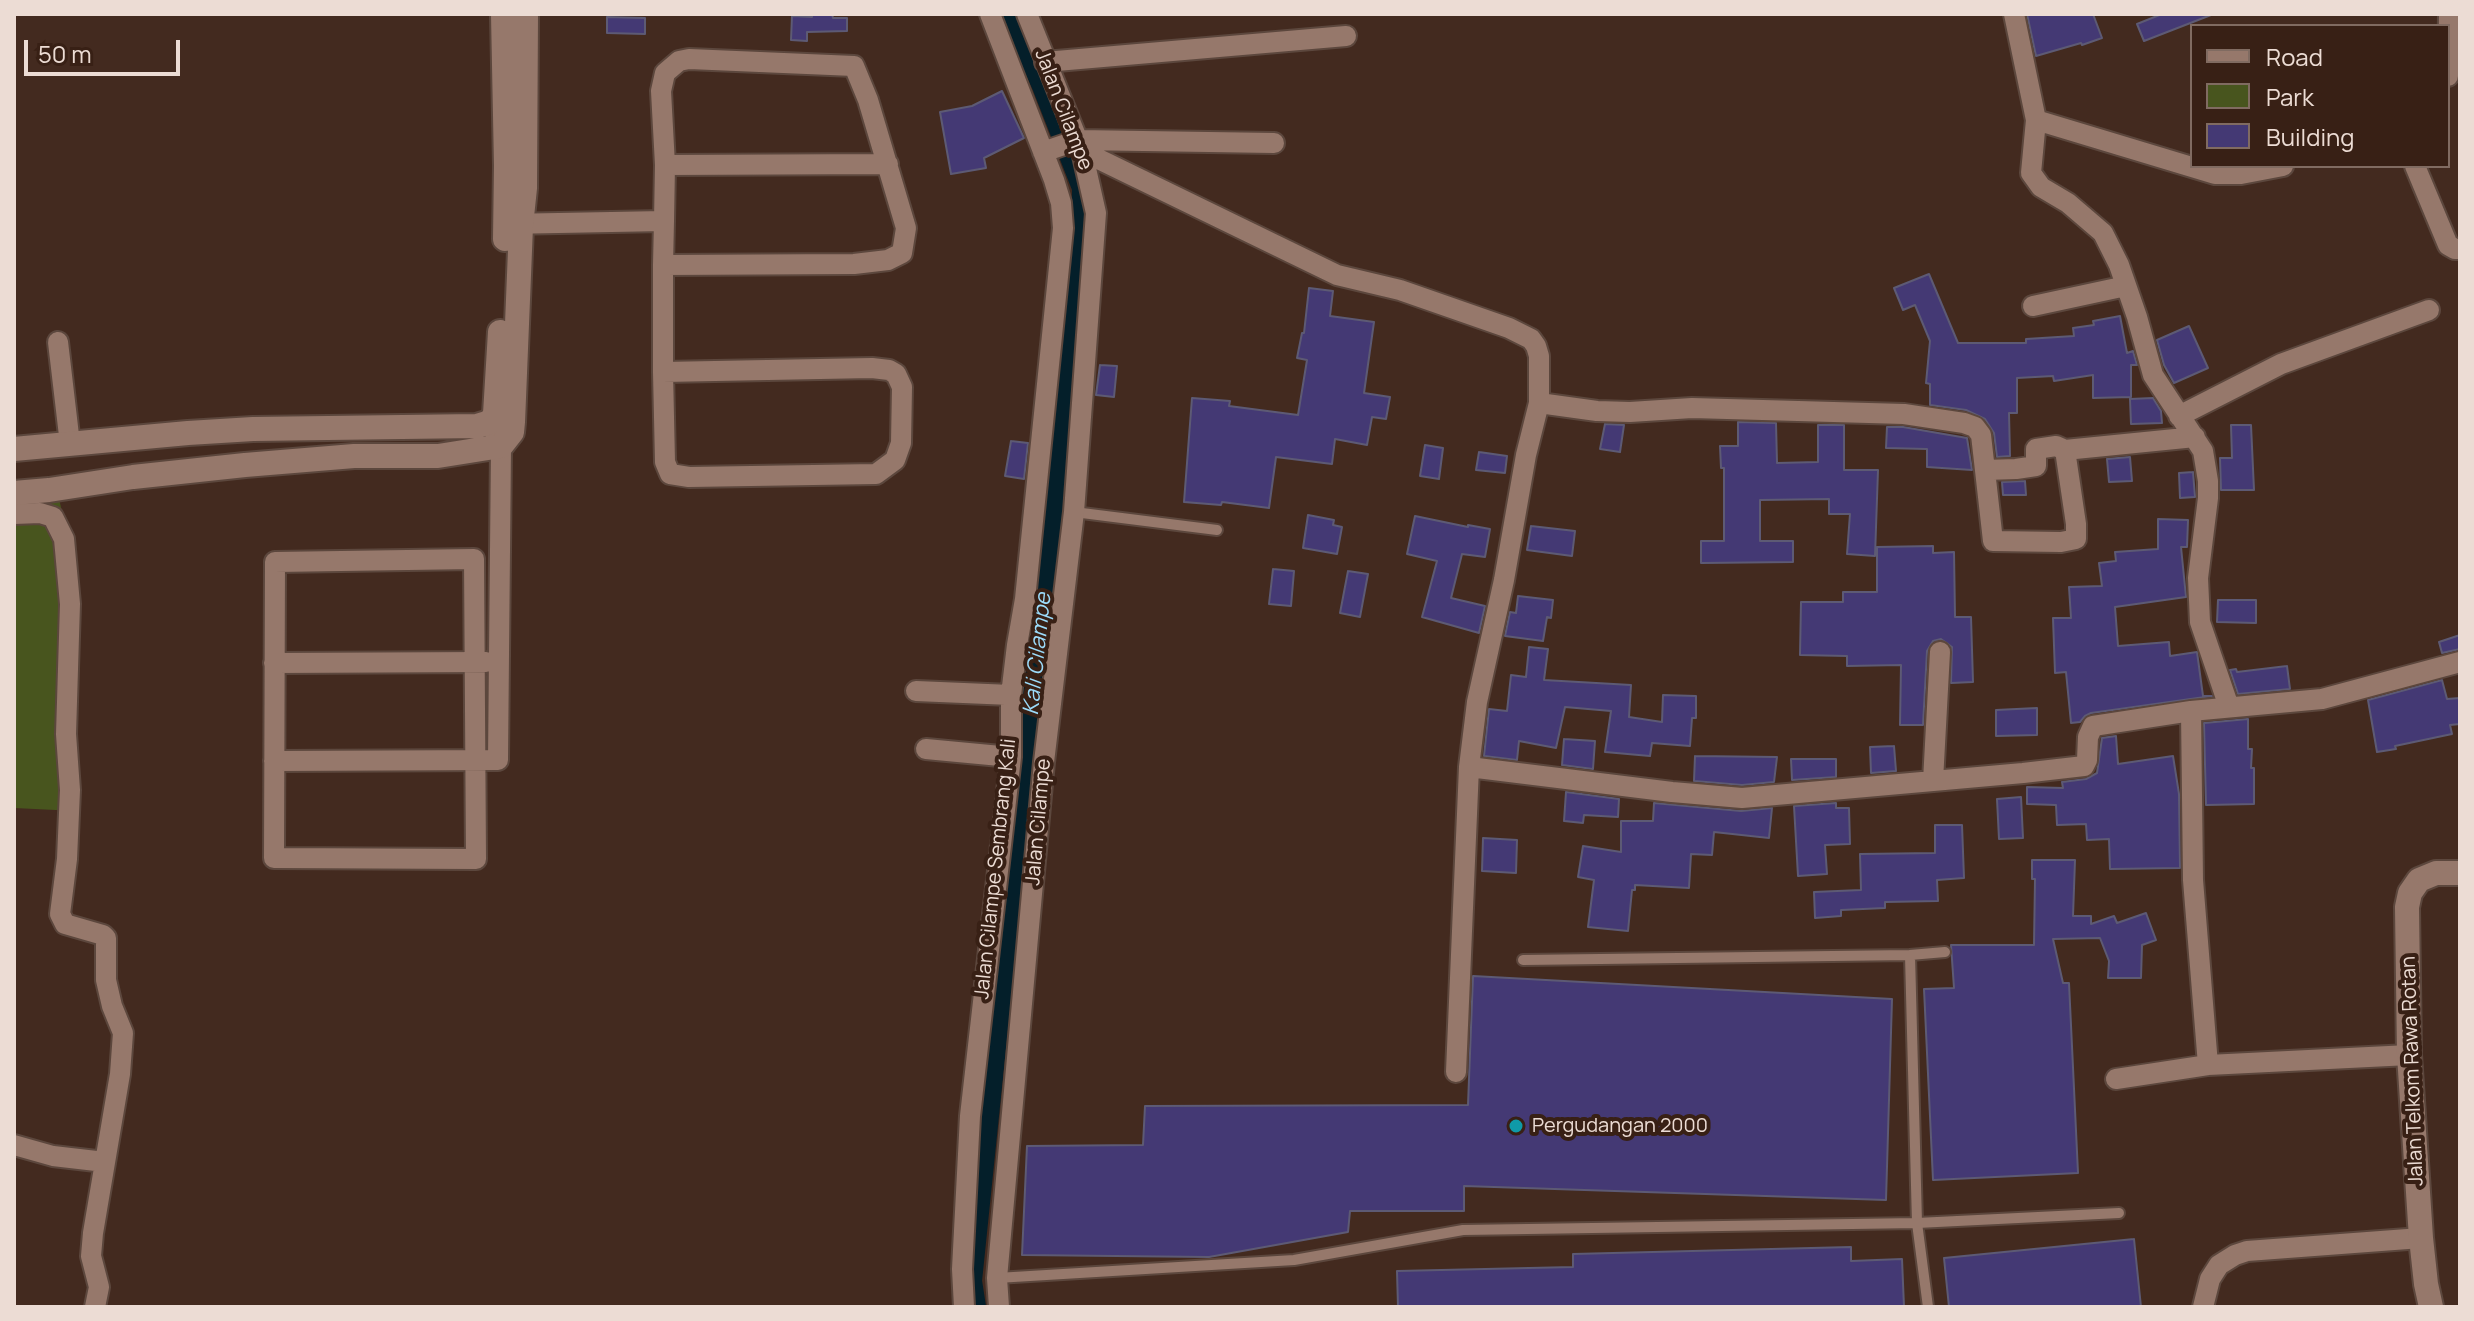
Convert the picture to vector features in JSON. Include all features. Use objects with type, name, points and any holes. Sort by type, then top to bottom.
[{"type":"street","points":[[14,493],[245,465],[354,456],[438,456],[501,446],[512,432],[513,422],[513,225],[503,14]]},
{"type":"street","points":[[14,449],[253,429],[477,426],[490,422],[495,414],[513,225],[525,188],[526,14]]},
{"type":"street","name":"Jalan Cilampe Sembrang Kali","points":[[964,1307],[962,1269],[970,1116],[1011,757],[1011,695],[1025,599],[1063,228],[1061,203],[990,14]]},
{"type":"street","name":"Jalan Cilampe","points":[[999,1307],[997,1278],[1044,762],[1074,512],[1096,213],[1080,146],[1027,14]]},
{"type":"street","points":[[2014,14],[2036,120],[2031,173],[2036,181],[2103,233],[2119,265],[2153,375],[2203,451],[2208,481],[2198,578],[2200,622],[2229,707]]},
{"type":"street","points":[[1045,62],[1346,36]]},
{"type":"street","points":[[663,265],[854,264],[888,260],[902,253],[906,228],[868,100],[854,66],[689,59],[667,69],[661,91],[665,165],[663,265],[663,372],[665,462],[670,474],[676,476],[876,474],[895,460],[901,443],[902,387],[896,374],[889,370],[663,372]]},
{"type":"street","points":[[2036,120],[2190,166]]},
{"type":"street","points":[[1043,152],[1080,146],[1274,143]]},
{"type":"street","points":[[1080,146],[1337,275],[1400,290],[1509,328],[1531,339],[1539,356],[1539,403],[1477,702],[1469,767],[1456,1072]]},
{"type":"street","points":[[665,165],[888,164]]},
{"type":"street","points":[[2195,168],[2215,174],[2241,174],[2272,168]]},
{"type":"street","points":[[2416,168],[2448,245],[2460,249]]},
{"type":"street","points":[[513,225],[664,221]]},
{"type":"street","points":[[2033,306],[2126,286]]},
{"type":"street","points":[[2179,416],[2281,364],[2429,310]]},
{"type":"street","points":[[58,342],[70,444]]},
{"type":"street","points":[[1539,403],[1597,411],[1692,408],[1904,414],[1975,427],[1981,435],[1993,541],[2061,542],[2076,539],[2065,450]]},
{"type":"street","points":[[274,761],[498,760],[501,446],[490,422]]},
{"type":"street","points":[[1985,470],[2036,466],[2036,449],[2056,446],[2065,450],[2195,437]]},
{"type":"street","points":[[49,490],[50,516]]},
{"type":"street","points":[[14,514],[40,513],[50,516],[60,527],[64,539],[70,604],[66,734],[70,790],[67,859],[60,914],[65,924],[106,938],[106,980],[123,1033],[120,1074],[91,1256],[99,1287],[95,1307]]},
{"type":"street","points":[[474,559],[475,662],[476,859],[274,858],[275,562],[474,559]]},
{"type":"street","points":[[1933,781],[1940,652]]},
{"type":"street","points":[[274,663],[498,662]]},
{"type":"street","points":[[1469,767],[1742,798],[2084,766],[2093,726],[2191,711],[2322,699],[2460,662]]},
{"type":"street","points":[[916,691],[1011,695]]},
{"type":"street","points":[[2191,711],[2193,880],[2208,1065]]},
{"type":"street","points":[[926,749],[1011,757]]},
{"type":"street","name":"Jalan Telkom Rawa Rotan","points":[[2431,1307],[2421,1238],[2409,1055],[2407,907],[2410,893],[2419,880],[2436,873],[2460,873]]},
{"type":"street","points":[[2116,1079],[2208,1065],[2409,1055]]},
{"type":"street","points":[[14,1145],[53,1156],[105,1162]]},
{"type":"street","points":[[2203,1307],[2210,1279],[2219,1265],[2247,1251],[2421,1238]]},
{"type":"lane","points":[[1074,512],[1217,530]]},
{"type":"lane","points":[[1523,960],[1945,952]]},
{"type":"lane","points":[[1910,955],[1917,1223],[1928,1307]]},
{"type":"lane","points":[[997,1278],[1294,1260],[1463,1230],[1917,1223],[2119,1213]]},
{"type":"green space","points":[[59,499],[77,573],[76,811],[14,808],[14,502]]},
{"type":"building","points":[[812,14],[847,18],[847,31],[807,32],[807,41],[791,40],[792,16],[812,17]]},
{"type":"building","points":[[2027,14],[2093,14],[2102,38],[2036,56]]},
{"type":"building","points":[[2162,14],[2211,15],[2144,41],[2137,24]]},
{"type":"building","points":[[607,17],[645,18],[645,34],[607,33]]},
{"type":"building","points":[[1002,91],[1024,138],[984,158],[986,168],[951,174],[940,112],[972,106]]},
{"type":"building","points":[[1929,274],[1958,343],[2026,343],[2026,339],[2074,336],[2073,328],[2120,316],[2127,353],[2133,351],[2137,365],[2131,365],[2131,397],[2093,398],[2093,375],[2054,381],[2053,376],[2017,378],[2017,413],[2009,413],[2010,456],[1997,457],[1994,433],[1985,419],[1966,410],[1930,405],[1930,384],[1926,383],[1930,341],[1915,305],[1903,310],[1894,288]]},
{"type":"building","points":[[1309,288],[1333,291],[1330,316],[1374,322],[1364,393],[1390,397],[1386,419],[1372,417],[1367,445],[1335,439],[1332,464],[1276,457],[1269,508],[1222,502],[1221,505],[1184,502],[1192,398],[1230,401],[1229,406],[1298,415],[1307,360],[1297,358],[1304,333]]},
{"type":"building","points":[[2189,326],[2208,368],[2174,383],[2164,365],[2157,340]]},
{"type":"building","points":[[1100,365],[1117,366],[1114,397],[1096,395]]},
{"type":"building","points":[[2153,398],[2161,411],[2162,423],[2131,424],[2130,399]]},
{"type":"building","points":[[1738,422],[1776,423],[1777,463],[1818,462],[1818,425],[1844,425],[1844,470],[1878,470],[1875,556],[1847,554],[1850,514],[1829,514],[1829,499],[1760,500],[1760,541],[1793,541],[1793,562],[1701,563],[1701,541],[1724,541],[1724,468],[1721,468],[1720,446],[1738,446]]},
{"type":"building","points":[[1605,424],[1624,425],[1620,452],[1600,449]]},
{"type":"building","points":[[2231,425],[2251,425],[2254,490],[2221,490],[2220,458],[2232,458]]},
{"type":"building","points":[[1887,427],[1967,438],[1972,470],[1927,467],[1927,449],[1886,448]]},
{"type":"building","points":[[1011,441],[1028,443],[1024,479],[1005,476]]},
{"type":"building","points":[[1425,445],[1443,448],[1439,479],[1420,476]]},
{"type":"building","points":[[1479,452],[1507,456],[1505,473],[1476,470]]},
{"type":"building","points":[[2130,457],[2132,481],[2109,482],[2107,459]]},
{"type":"building","points":[[2193,472],[2195,497],[2180,498],[2179,473]]},
{"type":"building","points":[[2025,481],[2026,495],[2003,495],[2002,482]]},
{"type":"building","points":[[1308,515],[1334,520],[1333,525],[1342,527],[1337,554],[1303,548]]},
{"type":"building","points":[[1415,516],[1490,529],[1485,557],[1462,554],[1451,598],[1485,606],[1479,633],[1422,617],[1437,561],[1407,554]]},
{"type":"building","points":[[2158,519],[2188,520],[2187,547],[2181,547],[2186,597],[2115,607],[2118,646],[2169,642],[2170,656],[2197,652],[2203,696],[2212,696],[2091,713],[2080,722],[2071,723],[2066,672],[2055,673],[2053,618],[2071,618],[2069,587],[2102,586],[2099,563],[2116,561],[2115,552],[2158,549]]},
{"type":"building","points":[[1531,526],[1575,531],[1572,556],[1527,550]]},
{"type":"building","points":[[1933,546],[1933,553],[1954,552],[1955,617],[1971,617],[1973,682],[1951,683],[1952,647],[1941,639],[1933,641],[1927,651],[1923,725],[1900,725],[1901,665],[1847,666],[1847,656],[1800,655],[1801,602],[1843,602],[1843,592],[1877,592],[1877,547]]},
{"type":"building","points":[[1273,569],[1294,571],[1291,606],[1269,604]]},
{"type":"building","points":[[1348,571],[1368,574],[1360,617],[1340,613]]},
{"type":"building","points":[[1518,596],[1553,600],[1543,641],[1505,636],[1510,612],[1516,613]]},
{"type":"building","points":[[2218,600],[2256,600],[2256,623],[2217,622]]},
{"type":"building","points":[[2460,635],[2460,649],[2442,653],[2439,642]]},
{"type":"building","points":[[1529,647],[1548,649],[1544,680],[1631,685],[1629,717],[1662,722],[1663,695],[1696,696],[1696,718],[1692,718],[1690,746],[1652,743],[1650,756],[1605,752],[1611,711],[1565,707],[1556,748],[1519,741],[1517,760],[1484,756],[1489,709],[1507,711],[1511,675],[1526,677]]},
{"type":"building","points":[[2287,666],[2290,689],[2238,694],[2230,670],[2236,669],[2237,672]]},
{"type":"building","points":[[2442,680],[2447,699],[2460,698],[2460,724],[2450,725],[2452,734],[2377,752],[2368,700]]},
{"type":"building","points":[[2037,708],[2037,735],[1996,736],[1996,710]]},
{"type":"building","points":[[2248,719],[2248,749],[2252,749],[2251,768],[2254,768],[2254,804],[2206,805],[2204,723]]},
{"type":"building","points":[[2116,736],[2118,764],[2173,756],[2179,794],[2180,868],[2110,869],[2109,839],[2087,840],[2086,824],[2057,825],[2056,805],[2027,804],[2027,787],[2063,788],[2062,782],[2086,779],[2097,773],[2102,738]]},
{"type":"building","points":[[1564,739],[1595,741],[1593,769],[1562,765]]},
{"type":"building","points":[[1894,746],[1896,771],[1871,773],[1870,747]]},
{"type":"building","points":[[1695,756],[1777,757],[1774,782],[1742,785],[1694,781]]},
{"type":"building","points":[[1791,759],[1836,759],[1836,777],[1792,780]]},
{"type":"building","points":[[1566,792],[1619,799],[1618,817],[1584,815],[1583,823],[1564,821]]},
{"type":"building","points":[[2021,797],[2023,838],[1999,839],[1997,799]]},
{"type":"building","points":[[1654,803],[1741,811],[1772,808],[1769,838],[1714,832],[1712,855],[1691,854],[1689,888],[1635,885],[1628,931],[1588,927],[1594,880],[1578,877],[1583,846],[1621,852],[1621,821],[1653,821]]},
{"type":"building","points":[[1836,803],[1836,808],[1849,808],[1850,844],[1825,845],[1827,874],[1798,876],[1794,806]]},
{"type":"building","points":[[1935,825],[1962,825],[1964,878],[1937,880],[1938,901],[1885,902],[1885,908],[1841,910],[1841,916],[1815,918],[1814,892],[1861,890],[1860,854],[1935,853]]},
{"type":"building","points":[[1483,838],[1517,840],[1516,873],[1482,871]]},
{"type":"building","points":[[2032,860],[2075,860],[2073,916],[2091,916],[2091,924],[2114,916],[2117,923],[2146,913],[2156,940],[2142,945],[2141,978],[2108,978],[2109,961],[2100,938],[2053,939],[2063,983],[2069,983],[2078,1173],[1933,1180],[1924,989],[1954,988],[1951,945],[2034,945],[2035,879],[2032,879]]},
{"type":"building","name":"Pergudangan 2000","points":[[1473,976],[1892,999],[1886,1200],[1464,1186],[1464,1211],[1350,1211],[1348,1232],[1209,1257],[1022,1255],[1027,1146],[1143,1145],[1145,1106],[1468,1105]]},
{"type":"building","points":[[2134,1239],[2141,1307],[1949,1307],[1944,1258]]},
{"type":"building","points":[[1851,1247],[1851,1261],[1902,1259],[1904,1307],[1398,1307],[1397,1271],[1573,1267],[1573,1254]]},
{"type":"waterway","name":"Kali Cilampe","points":[[975,1307],[971,1281],[1019,816],[1082,258],[1083,188],[1043,86],[1010,14]]},
{"type":"place","name":"Pergudangan 2000","points":[[1516,1126]]}]
